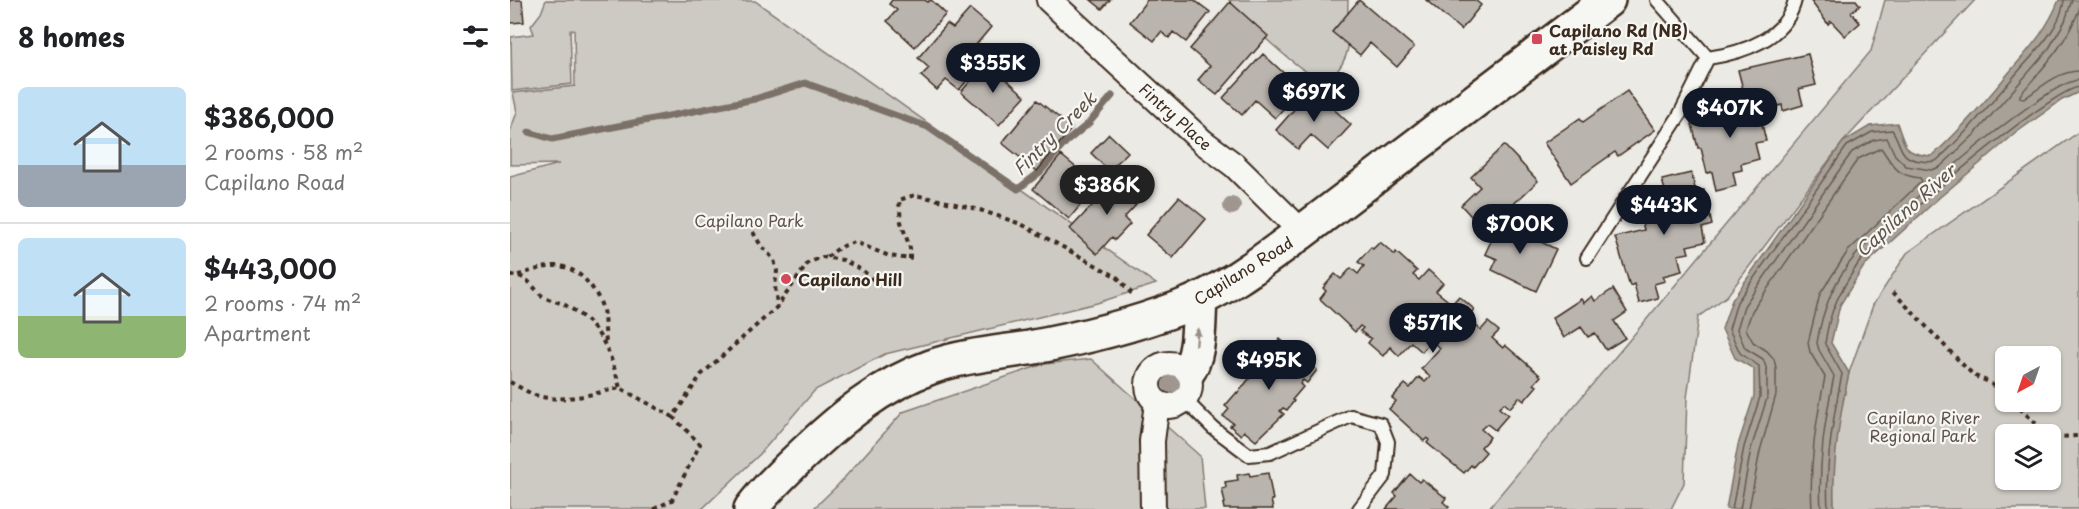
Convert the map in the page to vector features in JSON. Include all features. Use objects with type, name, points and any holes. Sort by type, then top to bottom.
[{"type":"main road","name":"Capilano Road","points":[[752,509],[785,471],[827,431],[851,411],[887,387],[931,367],[1099,332],[1151,318],[1200,300],[1262,261],[1302,232],[1608,0]]},
{"type":"main road","points":[[1186,386],[1197,344],[1200,300]]},
{"type":"street","name":"Fintry Place","points":[[1049,0],[1203,142],[1234,165],[1302,232]]},
{"type":"street","points":[[1167,364],[1174,364],[1186,386],[1175,406],[1163,406],[1152,398],[1148,384],[1154,370],[1167,364]]},
{"type":"street","points":[[1153,509],[1152,441],[1157,403]]},
{"type":"lane","points":[[1657,0],[1708,58]]},
{"type":"lane","points":[[1708,58],[1734,54],[1760,44],[1782,24],[1795,0]]},
{"type":"lane","points":[[1587,258],[1679,116],[1708,58]]},
{"type":"lane","points":[[1186,386],[1213,428],[1249,455],[1270,453],[1351,416],[1381,424],[1388,442],[1385,475],[1359,509]]},
{"type":"path","points":[[827,257],[840,247],[855,242],[888,256],[910,260],[910,248],[901,222],[899,200],[915,195],[980,210],[1022,224],[1117,277],[1132,294]]},
{"type":"path","points":[[753,232],[774,260],[777,271],[775,286],[777,307]]},
{"type":"path","points":[[673,417],[701,375],[777,307],[808,263],[822,257],[843,260],[862,270],[876,282]]},
{"type":"path","points":[[510,276],[554,266],[567,267],[582,275],[603,310],[607,347]]},
{"type":"path","points":[[518,275],[534,284],[540,294],[565,305],[587,321],[602,336],[612,357],[620,388]]},
{"type":"path","points":[[1893,292],[1966,368],[1995,387]]},
{"type":"path","points":[[510,382],[537,396],[555,398],[579,397],[620,388],[673,417],[700,444],[672,500],[654,509]]},
{"type":"path","points":[[2024,412],[2044,431],[2059,437],[2079,436]]},
{"type":"green space","name":"Capilano Park","points":[[546,0],[755,1],[1156,284],[1097,303],[885,354],[815,390],[760,454],[702,509],[510,509],[510,177],[559,164],[510,165],[510,132],[517,112],[513,93],[575,86],[574,30],[570,30],[572,84],[512,91],[511,37],[534,34],[531,26],[541,13]]},
{"type":"green space","points":[[1229,0],[1348,0],[1349,40],[1345,58],[1333,76],[1316,77],[1268,41]]},
{"type":"green space","points":[[1885,0],[1975,0],[1843,142],[1727,296],[1698,317],[1687,398],[1684,483],[1671,509],[1488,509],[1871,51]]},
{"type":"green space","name":"Capilano River Regional Park","points":[[2079,132],[2079,509],[1834,509],[1833,478],[1838,423],[1849,373],[1873,305],[1907,253]]},
{"type":"green space","points":[[1091,359],[1200,456],[1205,509],[813,509],[837,486],[903,412],[1044,364]]},
{"type":"water","name":"Capilano River","points":[[2059,0],[2079,0],[2079,92],[2062,100],[2017,132],[1940,197],[1864,266],[1840,305],[1831,343],[1849,373],[1837,440],[1834,509],[1726,509],[1738,445],[1754,396],[1754,369],[1735,358],[1722,329],[1732,300],[1843,142],[1870,126],[1897,123],[1907,148],[1916,154],[1932,156],[1971,117],[2030,48],[2043,31]]},
{"type":"building","points":[[510,0],[522,0],[524,22],[510,23]]},
{"type":"building","points":[[892,0],[925,0],[927,2],[931,0],[946,14],[915,47],[887,21],[897,10],[889,4]]},
{"type":"building","points":[[1091,0],[1110,0],[1102,9]]},
{"type":"building","points":[[1147,0],[1194,0],[1210,12],[1186,42],[1173,32],[1169,38],[1161,32],[1154,41],[1130,22]]},
{"type":"building","points":[[1359,0],[1414,47],[1397,67],[1370,43],[1360,55],[1332,32]]},
{"type":"building","points":[[1426,0],[1475,0],[1481,5],[1461,30]]},
{"type":"building","points":[[1810,0],[1856,0],[1860,5],[1851,12],[1860,23],[1845,36],[1831,21],[1828,24]]},
{"type":"building","points":[[1230,2],[1268,36],[1217,95],[1198,80],[1210,66],[1190,49]]},
{"type":"building","points":[[970,9],[991,27],[970,52],[982,63],[959,90],[946,80],[937,90],[921,76],[929,68],[918,58],[947,24],[953,28]]},
{"type":"building","points":[[1263,54],[1301,89],[1275,118],[1255,100],[1242,115],[1223,98]]},
{"type":"building","points":[[1808,54],[1816,85],[1799,89],[1803,105],[1783,111],[1782,105],[1767,109],[1762,92],[1745,97],[1738,70]]},
{"type":"building","points":[[987,62],[1025,96],[999,125],[961,92]]},
{"type":"building","points":[[1312,89],[1351,125],[1328,150],[1311,135],[1298,149],[1276,130]]},
{"type":"building","points":[[1741,89],[1746,110],[1758,107],[1766,141],[1755,143],[1759,159],[1741,164],[1742,170],[1733,172],[1736,186],[1716,191],[1712,172],[1707,173],[1692,124],[1721,117],[1716,95]]},
{"type":"building","points":[[1627,91],[1655,130],[1618,156],[1615,152],[1571,183],[1544,143],[1580,118],[1583,122]]},
{"type":"building","points":[[1037,100],[1072,128],[1037,171],[1002,143]]},
{"type":"building","points":[[1109,134],[1128,152],[1109,171],[1091,153]]},
{"type":"building","points":[[1504,145],[1538,181],[1504,213],[1500,207],[1480,226],[1461,205],[1480,187],[1471,177]]},
{"type":"building","points":[[1061,155],[1097,185],[1069,219],[1033,189]]},
{"type":"building","points":[[1691,173],[1696,192],[1704,190],[1712,225],[1702,228],[1705,242],[1687,246],[1689,253],[1678,255],[1682,271],[1663,276],[1665,281],[1654,284],[1658,298],[1639,303],[1634,284],[1630,286],[1615,237],[1644,230],[1639,208],[1668,201],[1662,180]]},
{"type":"building","points":[[1120,176],[1139,193],[1131,202],[1136,205],[1124,218],[1130,224],[1115,240],[1112,237],[1097,254],[1070,229]]},
{"type":"building","points":[[1179,197],[1206,219],[1173,258],[1146,235]]},
{"type":"building","points":[[1501,219],[1538,236],[1537,240],[1556,249],[1536,291],[1492,270],[1497,259],[1485,254]]},
{"type":"building","points":[[1380,242],[1395,255],[1396,252],[1417,271],[1413,275],[1419,280],[1428,270],[1443,283],[1436,291],[1452,304],[1459,296],[1474,309],[1467,318],[1481,330],[1488,322],[1499,331],[1492,338],[1503,348],[1505,345],[1541,376],[1534,384],[1537,386],[1524,401],[1519,397],[1510,408],[1504,403],[1499,408],[1508,415],[1495,430],[1487,424],[1481,429],[1490,437],[1481,447],[1486,452],[1473,467],[1471,465],[1464,473],[1427,443],[1429,440],[1427,438],[1424,441],[1389,409],[1396,401],[1392,398],[1405,384],[1410,388],[1419,377],[1425,382],[1430,377],[1421,369],[1440,348],[1431,341],[1422,352],[1411,342],[1399,356],[1390,347],[1383,356],[1368,343],[1371,339],[1360,331],[1363,328],[1360,326],[1355,332],[1320,299],[1326,291],[1323,288],[1335,274],[1341,279],[1351,268],[1358,274],[1364,266],[1358,262],[1371,247],[1373,249]]},
{"type":"building","points":[[1613,289],[1627,312],[1614,321],[1625,338],[1606,350],[1595,333],[1588,337],[1581,327],[1564,338],[1552,318],[1581,299],[1584,303],[1592,296],[1595,301]]},
{"type":"building","points":[[1280,339],[1317,370],[1307,383],[1303,380],[1300,384],[1303,387],[1292,400],[1294,401],[1287,410],[1283,408],[1280,411],[1284,414],[1256,441],[1244,431],[1241,435],[1230,426],[1233,423],[1223,416],[1229,409],[1225,406]]},
{"type":"building","points":[[1249,473],[1250,476],[1268,473],[1273,509],[1224,509],[1222,489],[1226,488],[1225,482],[1238,480],[1237,475]]},
{"type":"building","points":[[1410,474],[1419,482],[1422,479],[1446,498],[1443,502],[1449,507],[1447,509],[1386,509],[1397,496],[1394,493]]},
{"type":"waterway","name":"Fintry Creek","points":[[529,132],[552,139],[755,99],[805,83],[928,127],[1018,189],[1040,172],[1066,142],[1088,124],[1112,96]]},
{"type":"place","name":"Capilano Rd (NB) at Paisley Rd","points":[[1537,39]]},
{"type":"place","name":"Capilano Hill","points":[[786,279]]}]
